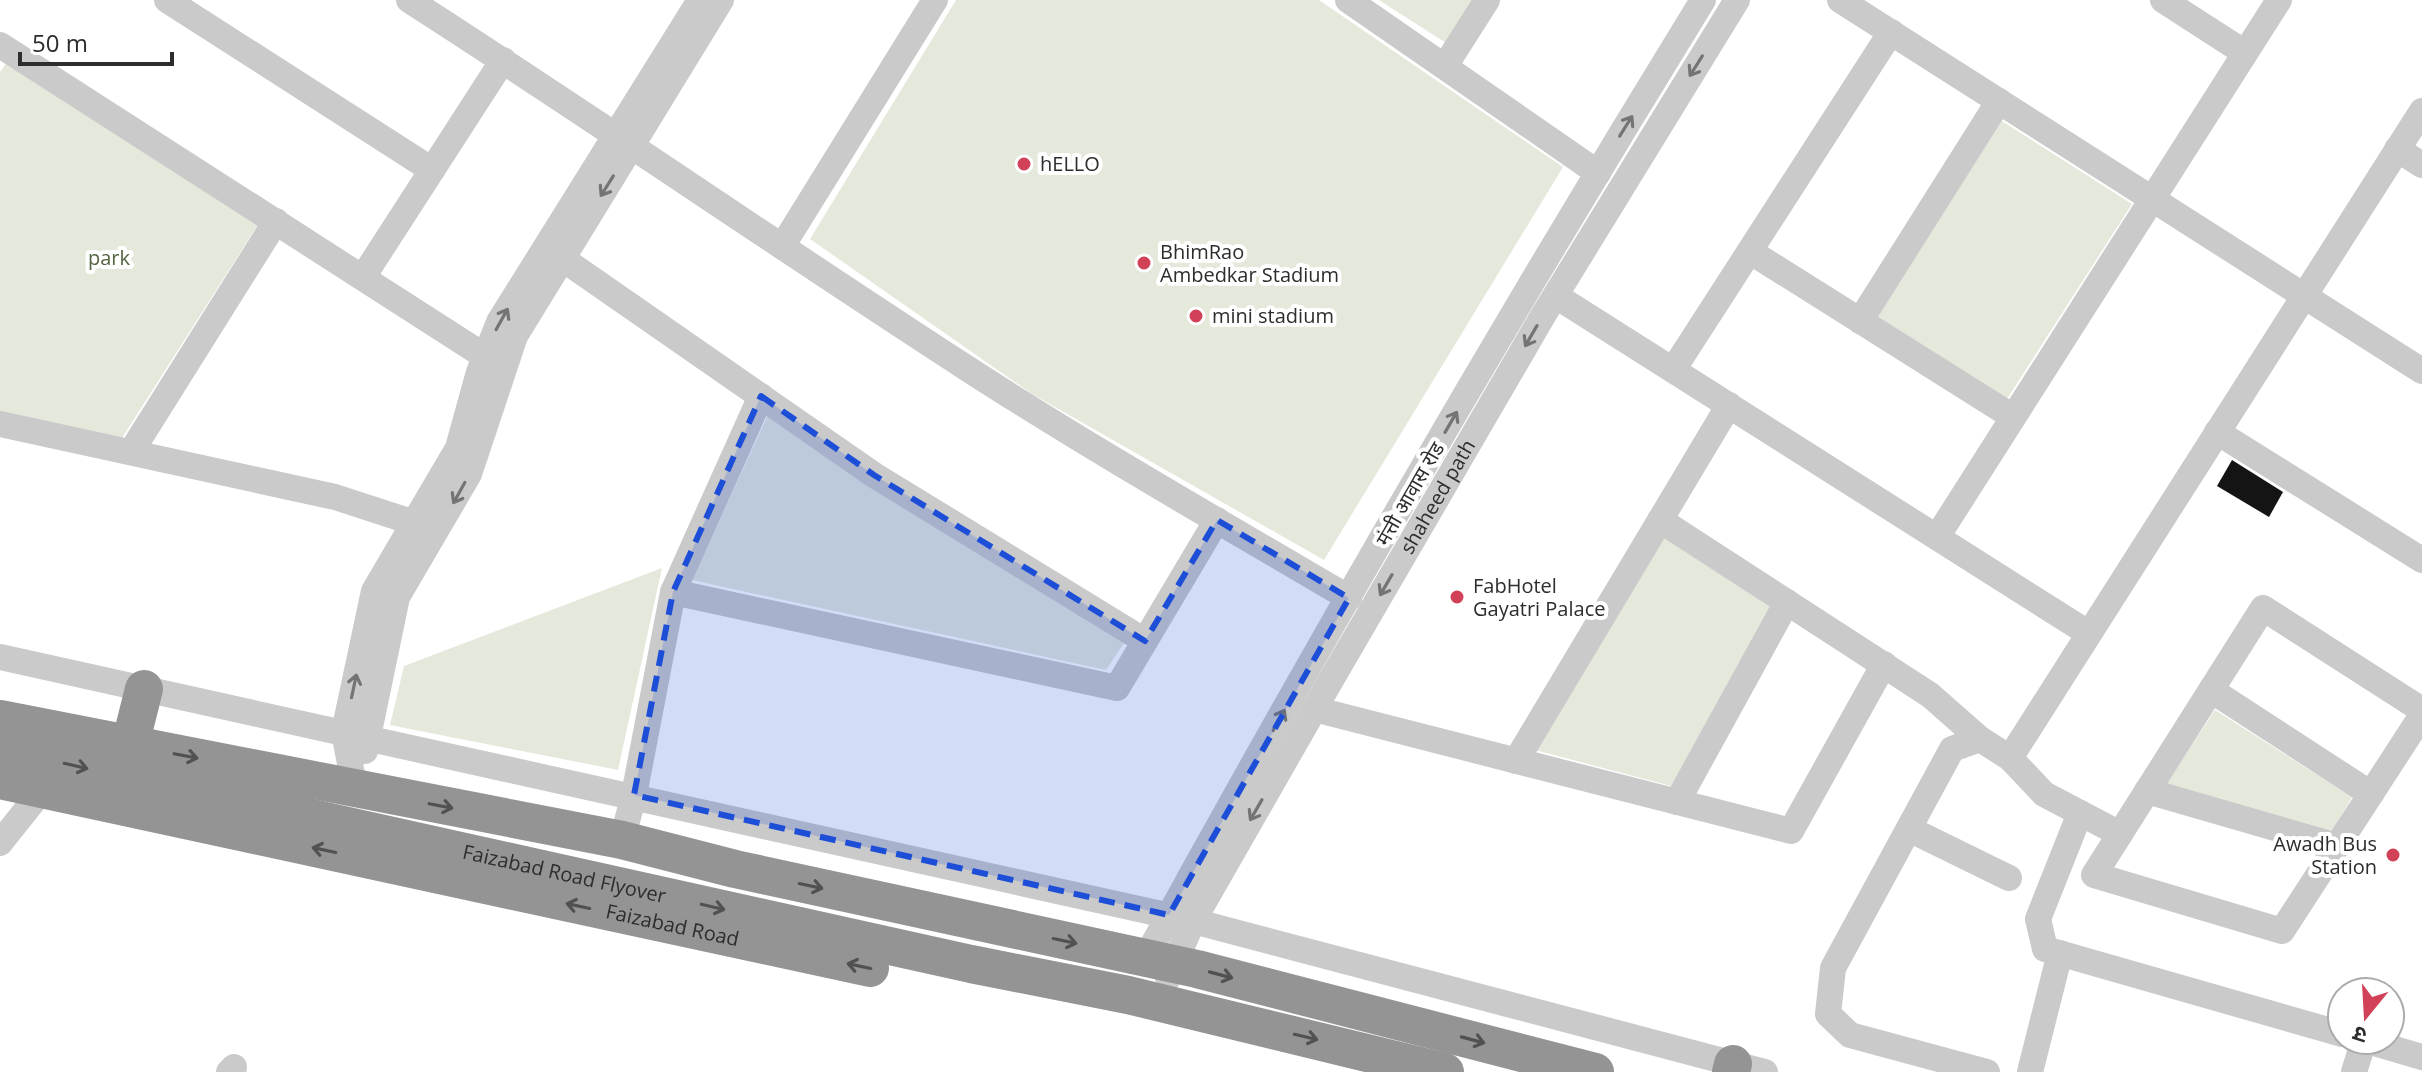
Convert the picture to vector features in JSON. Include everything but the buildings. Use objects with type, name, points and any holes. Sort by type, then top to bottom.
[{"type":"highway","points":[[130,745],[144,689]]},
{"type":"highway","points":[[0,719],[622,840],[735,869],[1160,962],[1595,1072]]},
{"type":"highway","name":"Faizabad Road Flyover","points":[[0,749],[956,961],[1142,998],[1445,1072]]},
{"type":"highway","name":"Faizabad Road","points":[[0,780],[791,952],[1146,1025],[1346,1072]]},
{"type":"highway","name":"मंत्ती आवास रोड","points":[[1142,998],[1160,962]]},
{"type":"street","points":[[167,0],[432,170]]},
{"type":"street","points":[[409,0],[625,139],[965,367],[1349,598]]},
{"type":"street","points":[[625,139],[700,0]]},
{"type":"street","points":[[355,790],[356,735],[397,597],[427,526],[469,474],[494,362],[515,336],[554,253],[625,139],[721,0]]},
{"type":"street","points":[[783,245],[935,0]]},
{"type":"street","points":[[1348,0],[1598,173]]},
{"type":"street","points":[[1445,66],[1487,0]]},
{"type":"street","name":"मंत्ती आवास रोड","points":[[1160,962],[1349,598],[1432,481],[1598,173],[1703,0]]},
{"type":"street","name":"shaheed path","points":[[1181,918],[1314,709],[1432,481],[1556,296],[1737,0]]},
{"type":"street","points":[[1840,0],[2422,371]]},
{"type":"street","points":[[2163,0],[2245,53]]},
{"type":"street","points":[[1937,537],[2279,0]]},
{"type":"street","points":[[1673,370],[1891,32]]},
{"type":"street","points":[[0,45],[494,362]]},
{"type":"street","points":[[363,277],[503,60]]},
{"type":"street","points":[[1860,321],[1999,101]]},
{"type":"street","points":[[2010,758],[2422,111]]},
{"type":"street","points":[[2397,149],[2422,165]]},
{"type":"street","points":[[131,452],[276,221]]},
{"type":"street","points":[[1751,252],[2013,417]]},
{"type":"street","points":[[554,253],[874,475],[1145,641]]},
{"type":"street","points":[[1556,296],[2088,633]]},
{"type":"street","points":[[622,840],[634,795],[673,592],[761,396]]},
{"type":"street","points":[[1516,761],[1729,405]]},
{"type":"street","points":[[0,424],[335,497],[427,526]]},
{"type":"street","points":[[2217,432],[2422,560]]},
{"type":"street","points":[[673,592],[1117,688],[1217,520]]},
{"type":"street","points":[[1660,520],[1930,695],[1980,739],[2010,758],[2044,794],[2120,834]]},
{"type":"street","points":[[1677,802],[1787,602]]},
{"type":"street","points":[[2263,608],[2422,712],[2282,931],[2094,875],[2211,690],[2263,608]]},
{"type":"street","points":[[0,657],[1181,918],[1743,1069]]},
{"type":"street","points":[[1314,709],[1791,831],[1884,664]]},
{"type":"street","points":[[2211,690],[2371,794]]},
{"type":"street","points":[[1980,739],[1952,749],[1833,968],[1828,1014],[1850,1035],[1986,1072]]},
{"type":"street","points":[[0,843],[43,789]]},
{"type":"street","points":[[2147,791],[2337,846]]},
{"type":"street","points":[[2080,813],[2038,919],[2045,949],[2326,1029]]},
{"type":"street","points":[[1909,829],[2009,878]]},
{"type":"street","points":[[2030,1072],[2060,953]]},
{"type":"street","points":[[2354,1072],[2364,1040],[2422,1057]]},
{"type":"highlighted area","points":[[761,396],[874,475],[1145,641],[1217,520],[1349,598],[1169,915],[634,795],[673,592]]},
{"type":"green space","name":"mini stadium","points":[[956,0],[1319,0],[1563,167],[1324,560],[1032,394],[810,239]]},
{"type":"green space","points":[[1379,0],[1474,0],[1446,43]]},
{"type":"green space","name":"park","points":[[8,61],[259,223],[122,438],[0,411],[0,72]]},
{"type":"green space","points":[[2002,121],[2132,204],[2007,399],[1877,316]]},
{"type":"green space","points":[[769,413],[1124,643],[1106,670],[692,580]]},
{"type":"green space","points":[[1663,537],[1771,607],[1671,786],[1535,750]]},
{"type":"green space","points":[[662,568],[618,770],[390,725],[404,666]]},
{"type":"green space","points":[[2215,710],[2352,797],[2330,835],[2165,786]]},
{"type":"place","name":"hELLO","points":[[1024,164]]},
{"type":"place","name":"BhimRao Ambedkar Stadium","points":[[1144,263]]},
{"type":"place","name":"mini stadium","points":[[1196,316]]},
{"type":"place","name":"FabHotel Gayatri Palace","points":[[1457,597]]},
{"type":"place","name":"Awadh Bus Station","points":[[2393,855]]}]
